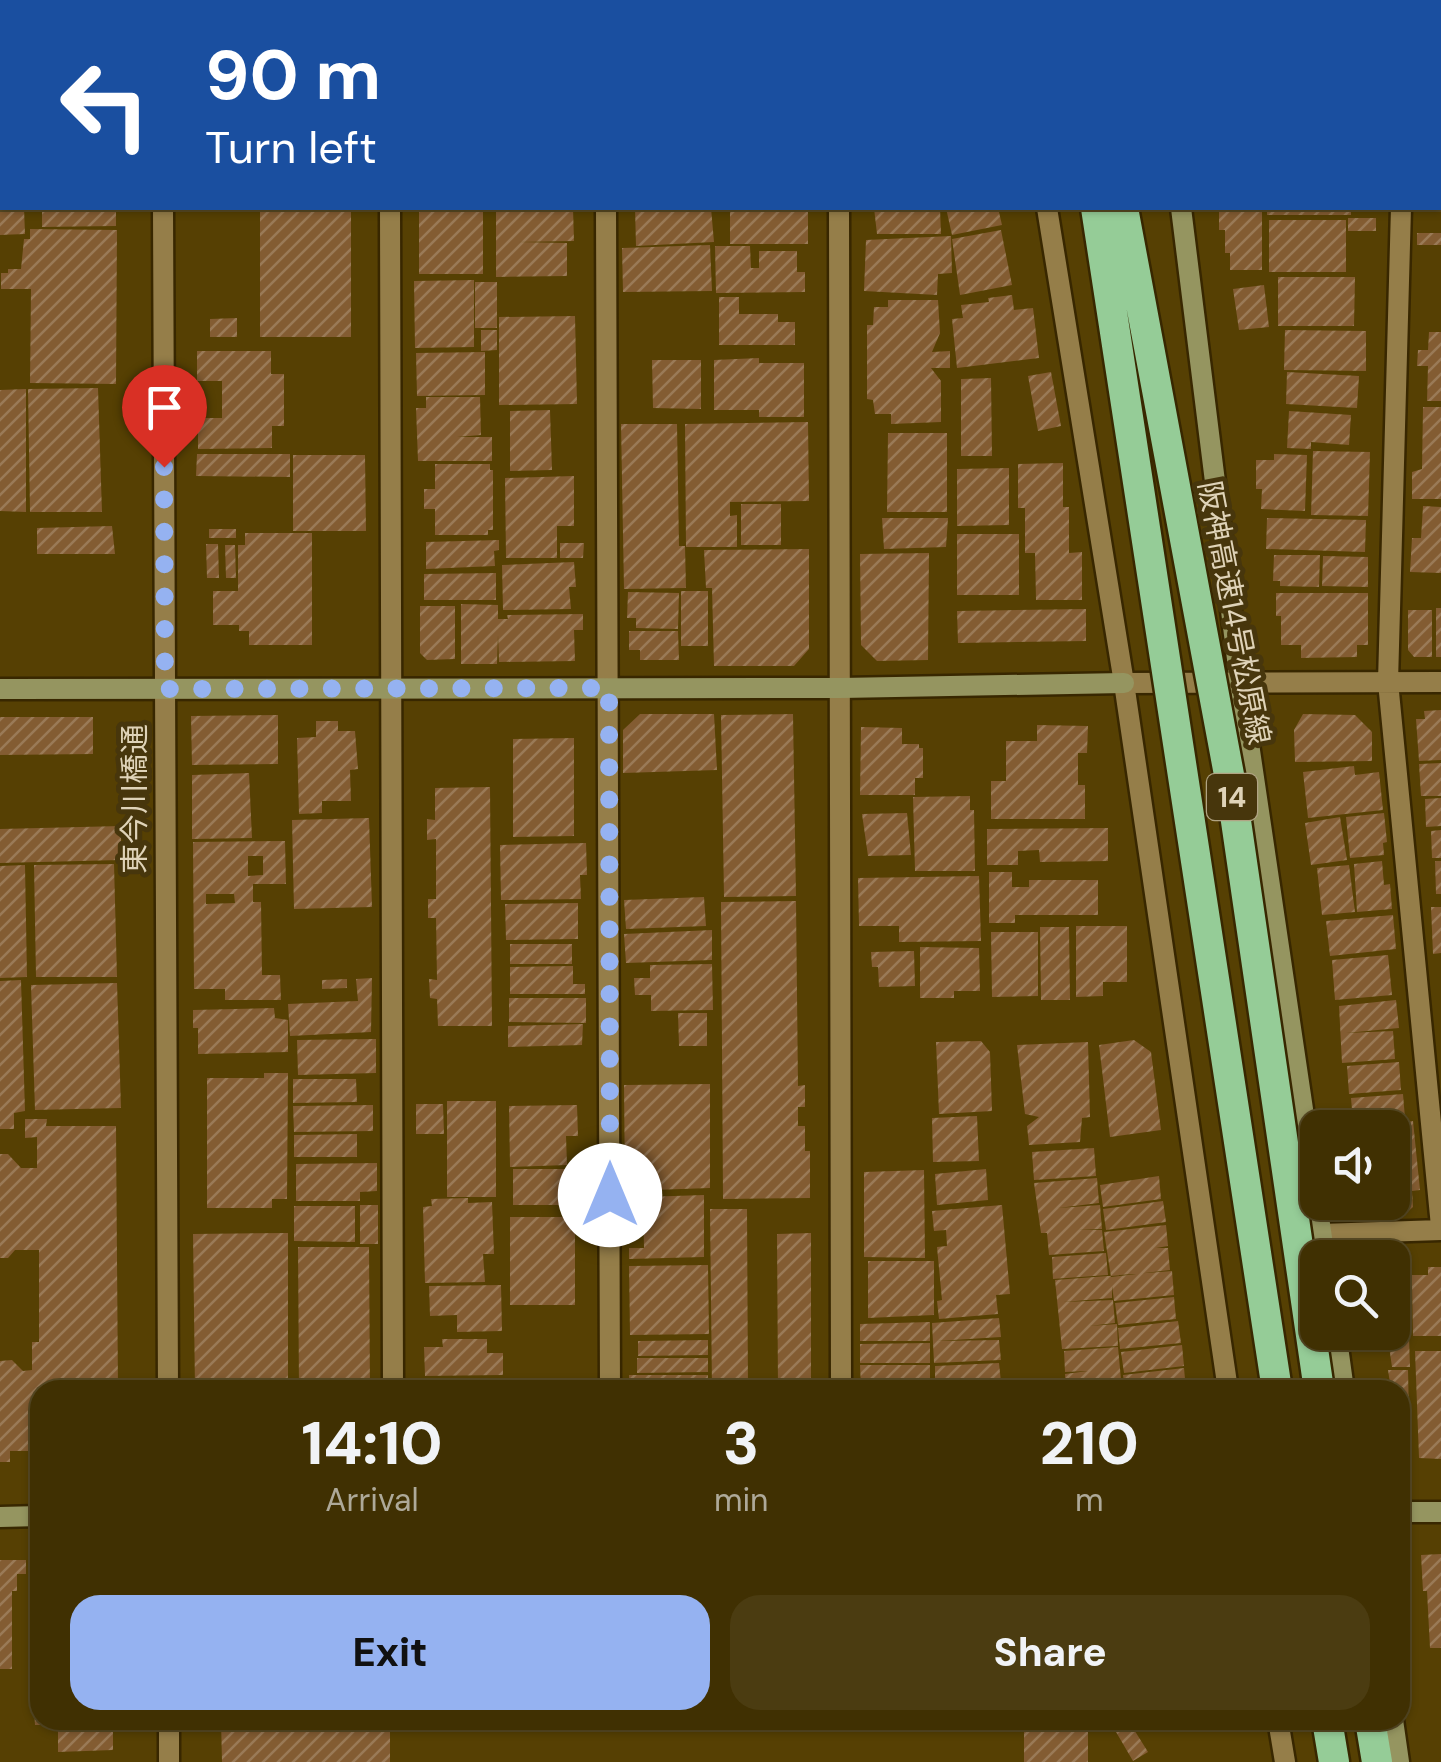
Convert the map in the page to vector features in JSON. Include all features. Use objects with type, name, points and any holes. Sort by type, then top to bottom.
[{"type":"highway","name":"14","points":[[1096,210],[1275,1380]]},
{"type":"highway","name":"阪神高速14号松原線","points":[[1123,210],[1230,780],[1318,1380]]},
{"type":"highway","points":[[1329,1730],[1334,1762]]},
{"type":"highway","points":[[1372,1730],[1377,1762]]},
{"type":"street","name":"東今川橋通","points":[[162,210],[168,1380]]},
{"type":"street","points":[[390,210],[393,1380]]},
{"type":"street","points":[[606,210],[610,1380]]},
{"type":"street","points":[[839,210],[841,1380]]},
{"type":"street","points":[[1046,210],[1124,683],[1227,1380]]},
{"type":"street","points":[[1181,210],[1240,682],[1322,1240]]},
{"type":"street","points":[[1321,1234],[1441,1228],[1388,682],[1402,210]]},
{"type":"street","points":[[0,689],[841,688],[1441,682]]},
{"type":"street","points":[[1338,1350],[1343,1380]]},
{"type":"street","points":[[1410,1512],[1441,1512]]},
{"type":"street","points":[[0,1517],[30,1516]]},
{"type":"street","points":[[169,1730],[169,1762]]},
{"type":"street","points":[[1280,1730],[1285,1762]]},
{"type":"street","points":[[1394,1730],[1399,1762]]},
{"type":"building","points":[[0,210],[24,210],[25,234],[0,235]]},
{"type":"building","points":[[42,210],[116,210],[116,226],[42,227]]},
{"type":"building","points":[[260,210],[351,210],[351,337],[260,337]]},
{"type":"building","points":[[419,210],[483,210],[483,274],[419,274]]},
{"type":"building","points":[[496,210],[573,210],[574,241],[518,242],[567,243],[567,276],[496,277]]},
{"type":"building","points":[[635,210],[711,210],[714,242],[636,246]]},
{"type":"building","points":[[730,210],[808,210],[808,244],[730,244]]},
{"type":"building","points":[[874,210],[940,210],[941,234],[877,234]]},
{"type":"building","points":[[946,210],[998,210],[1002,225],[952,235]]},
{"type":"building","points":[[1219,210],[1262,210],[1262,270],[1230,270],[1225,230],[1219,230]]},
{"type":"building","points":[[1267,210],[1351,210],[1351,215],[1267,215]]},
{"type":"building","points":[[1348,218],[1376,218],[1376,231],[1348,231]]},
{"type":"building","points":[[1269,220],[1346,220],[1346,272],[1269,272]]},
{"type":"building","points":[[30,229],[117,230],[116,384],[30,383],[31,289],[1,289],[1,273],[21,269],[24,239],[30,239]]},
{"type":"building","points":[[1001,230],[1012,285],[960,295],[952,239]]},
{"type":"building","points":[[1417,233],[1441,233],[1441,245],[1417,245]]},
{"type":"building","points":[[951,236],[952,273],[938,274],[937,295],[864,291],[866,240]]},
{"type":"building","points":[[710,245],[712,291],[623,292],[622,248]]},
{"type":"building","points":[[715,246],[750,246],[751,268],[759,268],[759,251],[797,251],[797,272],[805,272],[805,292],[716,293]]},
{"type":"building","points":[[1278,277],[1355,277],[1354,326],[1278,326]]},
{"type":"building","points":[[474,280],[474,347],[415,348],[414,281]]},
{"type":"building","points":[[475,282],[497,282],[497,328],[475,328]]},
{"type":"building","points":[[1264,285],[1269,327],[1239,330],[1233,289]]},
{"type":"building","points":[[1012,295],[1014,310],[1033,308],[1039,358],[957,368],[952,319],[963,318],[961,305]]},
{"type":"building","points":[[719,297],[739,297],[739,314],[778,314],[778,322],[795,322],[795,345],[719,345]]},
{"type":"building","points":[[888,300],[938,300],[940,333],[932,352],[950,351],[950,368],[931,368],[941,381],[941,422],[891,424],[891,414],[875,414],[873,400],[867,399],[867,325],[873,325],[874,307],[888,307]]},
{"type":"building","points":[[575,316],[577,404],[499,405],[499,317]]},
{"type":"building","points":[[237,318],[237,337],[210,337],[210,319]]},
{"type":"building","points":[[481,330],[497,330],[497,350],[481,351]]},
{"type":"building","points":[[1285,330],[1366,331],[1366,371],[1284,370]]},
{"type":"building","points":[[1429,332],[1441,332],[1441,401],[1427,401],[1428,366],[1417,366],[1418,350],[1428,350]]},
{"type":"building","points":[[197,351],[271,351],[271,374],[284,374],[284,426],[272,426],[272,448],[198,449],[198,418],[222,418],[222,381],[197,381]]},
{"type":"building","points":[[485,352],[485,395],[417,396],[416,353]]},
{"type":"building","points":[[759,358],[759,363],[804,363],[804,417],[759,417],[759,410],[714,410],[714,360]]},
{"type":"building","points":[[652,360],[701,360],[701,409],[653,408]]},
{"type":"building","points":[[1051,372],[1061,426],[1038,431],[1028,376]]},
{"type":"building","points":[[1287,372],[1359,376],[1357,408],[1286,404]]},
{"type":"building","points":[[991,378],[992,456],[961,456],[961,379]]},
{"type":"building","points":[[98,388],[102,512],[30,512],[28,389]]},
{"type":"building","points":[[26,389],[26,512],[0,511],[0,390]]},
{"type":"building","points":[[426,397],[480,397],[481,435],[457,437],[492,437],[492,461],[418,461],[416,408],[426,408]]},
{"type":"building","points":[[1423,407],[1441,407],[1441,499],[1412,499],[1412,472],[1422,469]]},
{"type":"building","points":[[550,410],[552,470],[510,471],[510,411]]},
{"type":"building","points":[[1289,411],[1351,415],[1349,445],[1311,442],[1311,449],[1287,448]]},
{"type":"building","points":[[808,422],[809,501],[730,502],[730,516],[737,515],[737,547],[686,547],[685,424]]},
{"type":"building","points":[[621,424],[677,424],[679,546],[685,546],[686,588],[624,589]]},
{"type":"building","points":[[888,433],[947,433],[947,512],[887,512]]},
{"type":"building","points":[[1313,451],[1370,452],[1368,516],[1311,515]]},
{"type":"building","points":[[197,454],[290,454],[290,477],[196,476]]},
{"type":"building","points":[[1274,454],[1307,455],[1305,511],[1261,509],[1262,489],[1256,489],[1256,460],[1274,460]]},
{"type":"building","points":[[293,455],[365,455],[366,531],[293,531]]},
{"type":"building","points":[[1063,463],[1063,507],[1069,507],[1069,553],[1082,552],[1082,600],[1036,600],[1035,553],[1025,553],[1025,508],[1018,508],[1018,464]]},
{"type":"building","points":[[435,464],[490,464],[493,530],[488,530],[488,535],[435,535],[435,509],[424,509],[424,489],[435,489]]},
{"type":"building","points":[[1009,468],[1009,525],[957,526],[957,469]]},
{"type":"building","points":[[574,476],[574,526],[557,526],[557,558],[506,558],[505,478]]},
{"type":"building","points":[[741,504],[781,504],[781,545],[741,545]]},
{"type":"building","points":[[1423,506],[1441,507],[1441,573],[1410,572],[1412,538],[1421,538]]},
{"type":"building","points":[[882,518],[948,518],[946,547],[884,549]]},
{"type":"building","points":[[1267,518],[1366,520],[1365,552],[1266,549]]},
{"type":"building","points":[[112,526],[115,554],[37,554],[37,528]]},
{"type":"building","points":[[209,529],[236,529],[236,538],[209,538]]},
{"type":"building","points":[[245,533],[312,533],[312,645],[249,645],[249,631],[239,631],[239,625],[213,625],[213,591],[238,591],[238,545],[245,545]]},
{"type":"building","points":[[957,534],[1019,534],[1019,595],[957,595]]},
{"type":"building","points":[[499,540],[499,550],[494,551],[495,566],[426,569],[426,542]]},
{"type":"building","points":[[560,543],[584,543],[583,558],[560,558]]},
{"type":"building","points":[[206,544],[218,544],[219,578],[207,578]]},
{"type":"building","points":[[225,545],[235,545],[236,578],[226,578]]},
{"type":"building","points":[[809,549],[809,649],[794,666],[714,666],[712,588],[706,588],[704,550]]},
{"type":"building","points":[[929,553],[928,660],[877,661],[861,645],[860,554]]},
{"type":"building","points":[[1274,555],[1320,555],[1319,587],[1280,586],[1280,581],[1273,581]]},
{"type":"building","points":[[1323,556],[1368,557],[1368,587],[1322,586]]},
{"type":"building","points":[[574,562],[576,587],[569,587],[571,609],[503,610],[502,565]]},
{"type":"building","points":[[496,573],[496,600],[424,600],[424,574]]},
{"type":"building","points":[[681,591],[708,591],[708,646],[681,646]]},
{"type":"building","points":[[628,592],[679,593],[678,629],[636,628],[636,618],[627,618]]},
{"type":"building","points":[[1276,593],[1368,593],[1368,645],[1357,645],[1357,657],[1301,658],[1301,645],[1281,645]]},
{"type":"building","points":[[461,604],[498,605],[498,619],[508,619],[507,615],[583,614],[583,630],[574,630],[575,661],[499,662],[498,635],[497,664],[461,664]]},
{"type":"building","points":[[420,606],[455,606],[455,659],[427,660],[420,653]]},
{"type":"building","points":[[1436,608],[1441,608],[1441,657],[1436,657]]},
{"type":"building","points":[[1086,609],[1086,641],[958,643],[957,611]]},
{"type":"building","points":[[1408,610],[1432,610],[1432,657],[1414,657],[1408,650]]},
{"type":"building","points":[[629,631],[678,631],[679,660],[640,660],[640,650],[629,650]]},
{"type":"building","points":[[1441,710],[1441,760],[1419,761],[1416,719],[1425,719],[1424,711]]},
{"type":"building","points":[[640,714],[714,714],[717,770],[623,773],[623,730]]},
{"type":"building","points":[[793,714],[796,896],[724,897],[721,715]]},
{"type":"building","points":[[1303,714],[1355,715],[1372,732],[1372,761],[1295,762],[1294,730]]},
{"type":"building","points":[[278,715],[278,764],[192,765],[191,716]]},
{"type":"building","points":[[0,717],[93,717],[93,754],[0,755]]},
{"type":"building","points":[[316,721],[338,721],[338,731],[355,731],[358,769],[350,770],[351,801],[322,801],[322,813],[299,814],[297,738],[316,737]]},
{"type":"building","points":[[1037,725],[1088,726],[1087,753],[1078,753],[1078,785],[1085,785],[1085,819],[991,819],[991,781],[1006,781],[1006,741],[1037,741]]},
{"type":"building","points":[[861,727],[902,728],[902,744],[919,744],[923,748],[923,778],[915,778],[915,795],[860,795]]},
{"type":"building","points":[[574,738],[574,836],[513,837],[513,739]]},
{"type":"building","points":[[1441,763],[1441,796],[1421,796],[1419,764]]},
{"type":"building","points":[[1354,766],[1355,775],[1379,772],[1383,810],[1308,818],[1303,772]]},
{"type":"building","points":[[249,773],[252,838],[192,839],[192,775]]},
{"type":"building","points":[[490,787],[492,1026],[438,1026],[437,999],[430,998],[429,979],[437,980],[436,918],[428,918],[428,899],[436,899],[436,839],[427,840],[427,819],[435,820],[435,788]]},
{"type":"building","points":[[970,796],[970,810],[974,810],[975,871],[915,871],[913,797]]},
{"type":"building","points":[[1441,798],[1441,826],[1426,827],[1425,799]]},
{"type":"building","points":[[907,813],[911,855],[868,856],[862,814]]},
{"type":"building","points":[[1384,813],[1384,855],[1350,858],[1346,817]]},
{"type":"building","points":[[1340,817],[1347,860],[1311,865],[1305,823]]},
{"type":"building","points":[[369,818],[372,907],[294,909],[292,820]]},
{"type":"building","points":[[121,826],[121,860],[0,863],[0,829]]},
{"type":"building","points":[[1108,828],[1108,861],[1040,862],[1039,850],[1018,851],[1018,865],[987,865],[987,829]]},
{"type":"building","points":[[1441,830],[1441,858],[1432,858],[1431,831]]},
{"type":"building","points":[[285,841],[286,884],[253,884],[253,902],[261,902],[262,975],[280,975],[281,1000],[225,1000],[225,989],[194,989],[193,842]],"holes":[[[248,856],[263,856],[263,875],[248,876]],[[206,894],[234,894],[235,903],[206,904]]]},
{"type":"building","points":[[586,843],[587,875],[580,875],[581,899],[501,900],[500,845]]},
{"type":"building","points":[[1382,861],[1384,885],[1390,884],[1392,909],[1357,912],[1354,864]]},
{"type":"building","points":[[1435,861],[1441,861],[1441,894],[1436,894]]},
{"type":"building","points":[[114,864],[117,977],[36,977],[34,865]]},
{"type":"building","points":[[25,865],[27,977],[0,978],[0,866]]},
{"type":"building","points":[[1349,865],[1355,912],[1322,915],[1317,868]]},
{"type":"building","points":[[989,872],[1012,872],[1012,887],[1029,887],[1029,880],[1098,880],[1098,915],[1015,915],[1015,923],[989,923]]},
{"type":"building","points":[[979,876],[981,941],[899,942],[899,926],[859,926],[858,878]]},
{"type":"building","points":[[704,897],[706,926],[626,929],[624,900]]},
{"type":"building","points":[[796,901],[798,1086],[805,1085],[805,1107],[798,1107],[798,1126],[805,1126],[805,1151],[810,1151],[810,1198],[723,1199],[721,902]]},
{"type":"building","points":[[578,903],[578,939],[506,940],[505,904]]},
{"type":"building","points":[[1431,907],[1441,907],[1441,953],[1433,954]]},
{"type":"building","points":[[1393,915],[1396,949],[1330,956],[1326,921]]},
{"type":"building","points":[[1076,926],[1127,926],[1127,982],[1103,982],[1103,996],[1076,997]]},
{"type":"building","points":[[1040,927],[1069,927],[1070,1000],[1041,1000]]},
{"type":"building","points":[[712,930],[712,960],[626,963],[624,934]]},
{"type":"building","points":[[991,932],[1038,932],[1038,996],[992,997]]},
{"type":"building","points":[[510,944],[572,944],[572,964],[510,964]]},
{"type":"building","points":[[920,947],[979,948],[980,991],[954,991],[954,998],[920,998]]},
{"type":"building","points":[[914,951],[915,986],[879,987],[878,967],[872,967],[871,952]]},
{"type":"building","points":[[1388,955],[1392,995],[1335,1000],[1332,960]]},
{"type":"building","points":[[712,964],[713,1010],[651,1011],[651,995],[635,995],[634,978],[650,978],[650,965]]},
{"type":"building","points":[[573,966],[573,984],[585,984],[585,994],[510,994],[510,967]]},
{"type":"building","points":[[372,978],[371,1032],[290,1036],[288,1004],[358,1001],[356,979]]},
{"type":"building","points":[[347,979],[347,988],[322,989],[322,980]]},
{"type":"building","points":[[21,980],[25,1111],[14,1113],[14,1129],[0,1129],[0,981]]},
{"type":"building","points":[[117,983],[121,1108],[35,1110],[31,985]]},
{"type":"building","points":[[509,998],[586,998],[586,1023],[509,1022]]},
{"type":"building","points":[[1396,1000],[1399,1028],[1346,1033],[1393,1031],[1395,1059],[1342,1063],[1339,1006]]},
{"type":"building","points":[[274,1008],[275,1018],[288,1020],[288,1052],[198,1054],[193,1010]]},
{"type":"building","points":[[678,1013],[707,1013],[707,1046],[679,1046]]},
{"type":"building","points":[[583,1024],[582,1045],[508,1047],[508,1026]]},
{"type":"building","points":[[376,1039],[376,1073],[298,1075],[297,1040]]},
{"type":"building","points":[[1134,1040],[1151,1052],[1161,1130],[1110,1137],[1099,1045]]},
{"type":"building","points":[[981,1041],[990,1052],[992,1111],[939,1114],[936,1042]]},
{"type":"building","points":[[1088,1042],[1090,1117],[1082,1118],[1080,1142],[1029,1145],[1027,1126],[1039,1117],[1025,1114],[1017,1045]]},
{"type":"building","points":[[1399,1062],[1401,1090],[1349,1094],[1347,1066]]},
{"type":"building","points":[[264,1073],[288,1073],[287,1199],[272,1199],[272,1208],[207,1208],[207,1078],[264,1078]]},
{"type":"building","points":[[293,1079],[356,1079],[357,1102],[293,1103]]},
{"type":"building","points":[[710,1084],[710,1188],[625,1191],[624,1085]]},
{"type":"building","points":[[1403,1094],[1404,1110],[1352,1110],[1351,1098]]},
{"type":"building","points":[[447,1101],[496,1101],[496,1197],[447,1197]]},
{"type":"building","points":[[416,1104],[443,1104],[444,1134],[416,1134]]},
{"type":"building","points":[[373,1105],[373,1131],[294,1132],[293,1106]]},
{"type":"building","points":[[577,1105],[578,1136],[566,1136],[567,1165],[510,1167],[509,1106]]},
{"type":"building","points":[[977,1116],[979,1161],[933,1162],[932,1118]]},
{"type":"building","points":[[25,1119],[47,1119],[46,1126],[116,1126],[118,1380],[30,1380],[30,1451],[10,1451],[10,1462],[0,1462],[0,1361],[12,1360],[23,1371],[32,1370],[32,1342],[39,1342],[39,1250],[15,1250],[8,1258],[0,1258],[0,1154],[8,1154],[21,1168],[37,1168],[37,1137],[25,1138]]},
{"type":"building","points":[[1413,1121],[1420,1190],[1412,1191],[1410,1210]]},
{"type":"building","points":[[357,1134],[357,1157],[294,1157],[294,1135]]},
{"type":"building","points":[[1094,1148],[1096,1176],[1034,1180],[1032,1152]]},
{"type":"building","points":[[377,1163],[377,1191],[360,1192],[360,1201],[296,1201],[296,1164]]},
{"type":"building","points":[[513,1169],[590,1169],[590,1205],[513,1205]]},
{"type":"building","points":[[986,1169],[988,1200],[937,1205],[935,1174]]},
{"type":"building","points":[[924,1170],[925,1258],[864,1257],[864,1172]]},
{"type":"building","points":[[1159,1176],[1161,1199],[1103,1207],[1100,1185]]},
{"type":"building","points":[[1097,1178],[1099,1203],[1058,1208],[1100,1205],[1102,1229],[1078,1230],[1102,1230],[1104,1251],[1049,1255],[1047,1233],[1041,1233],[1034,1183]]},
{"type":"building","points":[[704,1195],[704,1257],[629,1259],[629,1248],[644,1248],[643,1197]]},
{"type":"building","points":[[468,1198],[468,1203],[492,1202],[494,1254],[483,1254],[485,1282],[425,1283],[423,1207],[432,1206],[431,1199]]},
{"type":"building","points":[[1163,1201],[1166,1222],[1106,1230],[1103,1209]]},
{"type":"building","points":[[360,1205],[378,1205],[378,1244],[360,1244]]},
{"type":"building","points":[[1002,1205],[1010,1294],[996,1295],[998,1314],[939,1319],[937,1301],[942,1300],[937,1247],[947,1246],[946,1230],[934,1231],[932,1211]]},
{"type":"building","points":[[294,1206],[355,1206],[355,1242],[294,1241]]},
{"type":"building","points":[[710,1209],[747,1209],[748,1380],[712,1380]]},
{"type":"building","points":[[510,1217],[575,1217],[575,1305],[510,1305]]},
{"type":"building","points":[[1166,1225],[1168,1246],[1156,1248],[1168,1248],[1170,1270],[1111,1277],[1104,1232]]},
{"type":"building","points":[[288,1233],[288,1380],[195,1380],[193,1234]]},
{"type":"building","points":[[811,1233],[811,1380],[778,1380],[777,1234]]},
{"type":"building","points":[[298,1247],[369,1247],[370,1380],[299,1380]]},
{"type":"building","points":[[1106,1253],[1108,1275],[1053,1279],[1052,1257]]},
{"type":"building","points":[[1410,1257],[1411,1275],[1428,1275],[1428,1267],[1441,1267],[1441,1336],[1413,1336],[1412,1284],[1411,1304]]},
{"type":"building","points":[[868,1261],[934,1261],[934,1315],[868,1318]]},
{"type":"building","points":[[708,1265],[709,1334],[630,1335],[629,1266]]},
{"type":"building","points":[[1172,1271],[1174,1295],[1114,1301],[1112,1286],[1112,1298],[1063,1302],[1113,1300],[1115,1323],[1089,1326],[1117,1324],[1118,1346],[1062,1349],[1055,1280]]},
{"type":"building","points":[[501,1285],[502,1331],[457,1332],[457,1315],[430,1316],[429,1286]]},
{"type":"building","points":[[1174,1297],[1176,1319],[1118,1325],[1115,1303]]},
{"type":"building","points":[[999,1318],[1001,1337],[937,1341],[999,1340],[1001,1360],[934,1363],[932,1323]]},
{"type":"building","points":[[1178,1321],[1181,1343],[1120,1349],[1118,1328]]},
{"type":"building","points":[[930,1322],[930,1341],[860,1341],[860,1324]]},
{"type":"building","points":[[442,1339],[487,1339],[487,1353],[503,1353],[503,1375],[425,1376],[424,1347],[443,1347]]},
{"type":"building","points":[[708,1340],[708,1355],[638,1356],[638,1341]]},
{"type":"building","points":[[930,1343],[930,1363],[860,1363],[860,1344]]},
{"type":"building","points":[[1182,1345],[1184,1366],[1124,1373],[1121,1352]]},
{"type":"building","points":[[1118,1347],[1121,1380],[1065,1380],[1065,1374],[1088,1371],[1065,1372],[1064,1351]]},
{"type":"building","points":[[1390,1350],[1409,1350],[1410,1367],[1392,1367]]},
{"type":"building","points":[[1415,1351],[1441,1351],[1441,1459],[1419,1458]]},
{"type":"building","points":[[637,1358],[708,1358],[708,1372],[637,1373]]},
{"type":"building","points":[[999,1363],[1001,1380],[935,1380],[935,1366]]},
{"type":"building","points":[[860,1365],[930,1365],[930,1380],[861,1380]]},
{"type":"building","points":[[1184,1368],[1185,1380],[1124,1380],[1123,1375]]},
{"type":"building","points":[[1388,1370],[1408,1370],[1408,1380],[1390,1380]]},
{"type":"building","points":[[629,1375],[708,1375],[708,1380],[629,1380]]},
{"type":"building","points":[[1441,1554],[1441,1648],[1430,1648],[1421,1555]]},
{"type":"building","points":[[0,1560],[26,1560],[26,1574],[17,1574],[17,1591],[12,1591],[12,1669],[0,1669]]},
{"type":"building","points":[[58,1730],[113,1730],[113,1750],[58,1752]]},
{"type":"building","points":[[221,1730],[390,1730],[390,1762],[222,1762]]},
{"type":"building","points":[[1024,1730],[1088,1730],[1088,1762],[1024,1762]]},
{"type":"building","points":[[1115,1730],[1134,1730],[1148,1752],[1133,1761]]},
{"type":"route","points":[[164,467],[165,689],[609,688],[610,1195]]}]
